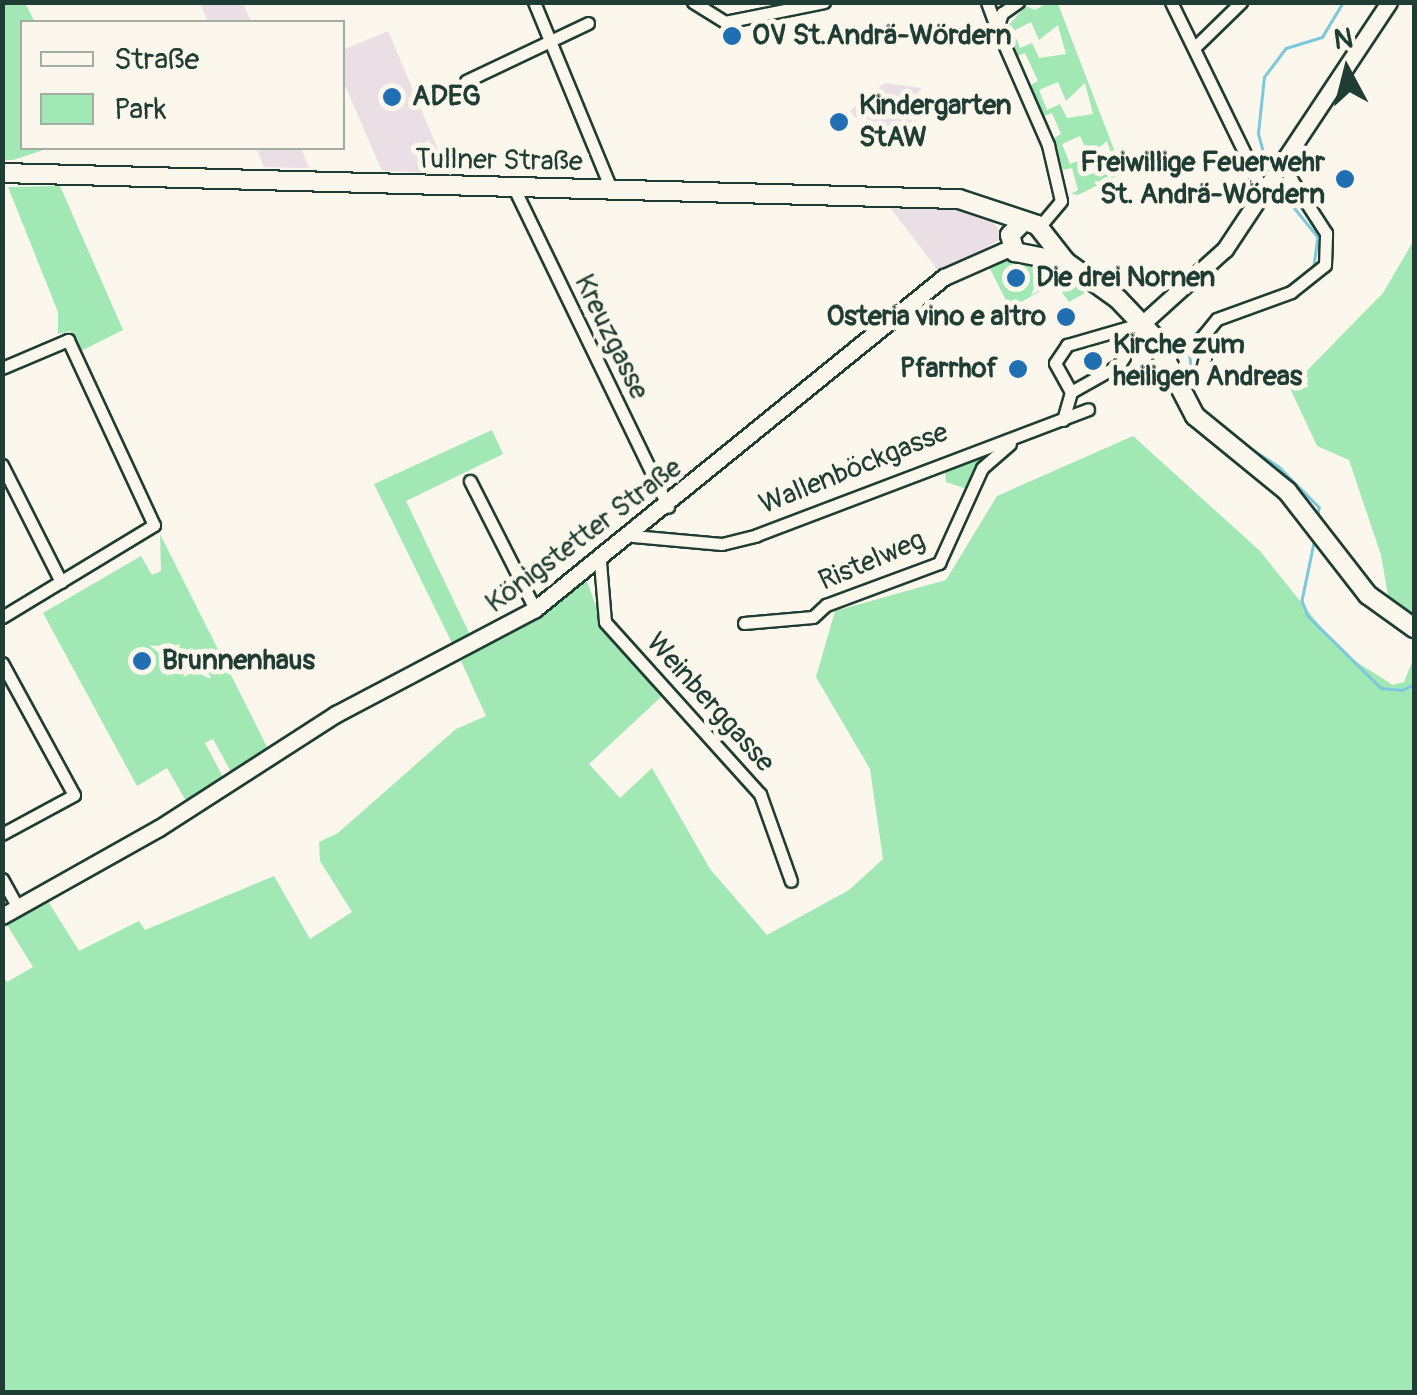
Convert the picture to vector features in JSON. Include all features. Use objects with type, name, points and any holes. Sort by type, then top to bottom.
[{"type":"main road","points":[[1388,2],[1226,250],[1144,323],[1194,416],[1316,522],[1368,594],[1414,628]]},
{"type":"main road","name":"Tullner Straße","points":[[2,173],[959,198],[993,209],[1144,323]]},
{"type":"main road","name":"Königstetter Straße","points":[[10,912],[171,820],[336,714],[535,609],[668,507],[944,276],[1027,238]]},
{"type":"street","points":[[534,2],[612,191]]},
{"type":"street","points":[[694,2],[725,22],[824,2]]},
{"type":"street","points":[[987,2],[1057,174],[1061,201],[1027,238]]},
{"type":"street","points":[[997,28],[1002,13],[1018,2]]},
{"type":"street","points":[[1172,2],[1266,188]]},
{"type":"street","points":[[1197,45],[1241,2]]},
{"type":"street","points":[[466,82],[588,23]]},
{"type":"street","points":[[1146,377],[1164,357],[1191,344],[1217,319],[1290,292],[1325,265],[1326,233],[1282,165]]},
{"type":"street","name":"Kreuzgasse","points":[[514,188],[668,507]]},
{"type":"street","points":[[1071,392],[1055,363],[1067,345],[1118,334],[1144,323]]},
{"type":"street","points":[[1063,420],[1071,392],[1119,365],[1124,357],[1118,334]]},
{"type":"street","points":[[2,368],[63,338],[154,526],[2,617]]},
{"type":"street","points":[[1191,344],[1205,358],[1200,374]]},
{"type":"street","name":"Wallenböckgasse","points":[[632,536],[647,542],[722,544],[805,518],[976,447],[1014,442],[1088,409]]},
{"type":"street","name":"Ristelweg","points":[[744,623],[813,618],[826,605],[939,563],[982,468],[1014,442]]},
{"type":"street","points":[[2,465],[61,582]]},
{"type":"street","points":[[470,482],[535,609]]},
{"type":"street","name":"Weinberggasse","points":[[600,562],[605,622],[760,794],[792,881]]},
{"type":"street","points":[[2,662],[74,795],[2,834]]},
{"type":"street","points":[[2,879],[10,912]]},
{"type":"shaded area","points":[[200,3],[243,3],[250,20],[207,20]]},
{"type":"shaded area","points":[[388,31],[448,173],[382,171],[345,86],[345,49]]},
{"type":"shaded area","points":[[885,83],[921,88],[926,116],[879,137],[863,115],[856,118],[850,111]]},
{"type":"shaded area","points":[[257,150],[302,150],[309,168],[264,167]]},
{"type":"shaded area","points":[[889,206],[971,208],[987,214],[1004,237],[940,273]]},
{"type":"green space","points":[[3,2],[25,3],[34,20],[20,20],[20,150],[44,150],[3,160]]},
{"type":"green space","points":[[1047,3],[1058,4],[1123,173],[1078,195],[1071,194],[1078,190],[1072,168],[1063,170],[1054,138],[1061,134],[1052,113],[1044,116],[1031,85],[1038,81],[1025,53],[1018,56],[1008,26],[1026,6],[1035,10]],"holes":[[[1031,22],[1039,40],[1058,25],[1066,54],[1039,58],[1032,43],[1020,48],[1013,31]],[[1058,82],[1066,101],[1085,83],[1093,114],[1067,118],[1060,104],[1047,110],[1039,90]],[[1080,136],[1089,156],[1107,141],[1116,169],[1090,174],[1082,159],[1070,164],[1062,144]]]},
{"type":"green space","points":[[60,186],[123,330],[81,351],[70,331],[58,334],[58,312],[8,187]]},
{"type":"green space","points":[[1414,240],[1414,631],[1389,601],[1381,555],[1349,460],[1317,446],[1290,388],[1383,293]]},
{"type":"green space","points":[[996,260],[1043,261],[1092,289],[1069,302],[1055,283],[1010,308],[989,267]]},
{"type":"green space","points":[[492,430],[503,454],[406,501],[472,639],[454,647],[374,484]]},
{"type":"green space","points":[[1133,436],[1260,551],[1332,641],[1358,663],[1393,685],[1404,682],[1414,657],[1414,1392],[3,1392],[2,975],[7,982],[33,967],[4,920],[46,898],[79,951],[139,921],[145,930],[274,876],[310,939],[352,912],[320,861],[319,842],[338,833],[456,729],[486,716],[461,661],[587,581],[602,624],[661,697],[589,764],[620,798],[652,768],[710,869],[767,935],[849,890],[883,859],[870,769],[816,677],[835,611],[946,580],[997,496]]},
{"type":"green space","points":[[1002,446],[967,489],[946,482],[944,464]]},
{"type":"green space","points":[[160,534],[268,749],[231,772],[213,739],[205,743],[223,777],[186,801],[167,768],[137,786],[43,613],[141,556],[152,575],[161,571]]},
{"type":"waterway","points":[[1268,171],[1258,133],[1264,77],[1286,48],[1322,37],[1343,2]]},
{"type":"waterway","points":[[1274,183],[1318,237],[1314,267]]},
{"type":"waterway","points":[[1188,341],[1217,312],[1274,292]]},
{"type":"waterway","points":[[1189,349],[1194,392]]},
{"type":"waterway","points":[[1241,442],[1278,466],[1319,507],[1318,516]]},
{"type":"waterway","points":[[1315,538],[1302,601],[1308,616],[1381,688],[1402,690],[1414,684]]},
{"type":"place","name":"OV St.Andrä-Wördern","points":[[732,36]]},
{"type":"place","name":"ADEG","points":[[392,97]]},
{"type":"place","name":"Kindergarten StAW","points":[[839,122]]},
{"type":"place","name":"Freiwillige Feuerwehr St. Andrä-Wördern","points":[[1345,179]]},
{"type":"place","name":"Die drei Nornen","points":[[1016,278]]},
{"type":"place","name":"Osteria vino e altro","points":[[1066,317]]},
{"type":"place","name":"Kirche zum heiligen Andreas","points":[[1093,361]]},
{"type":"place","name":"Pfarrhof","points":[[1018,369]]},
{"type":"place","name":"Brunnenhaus","points":[[142,661]]}]
